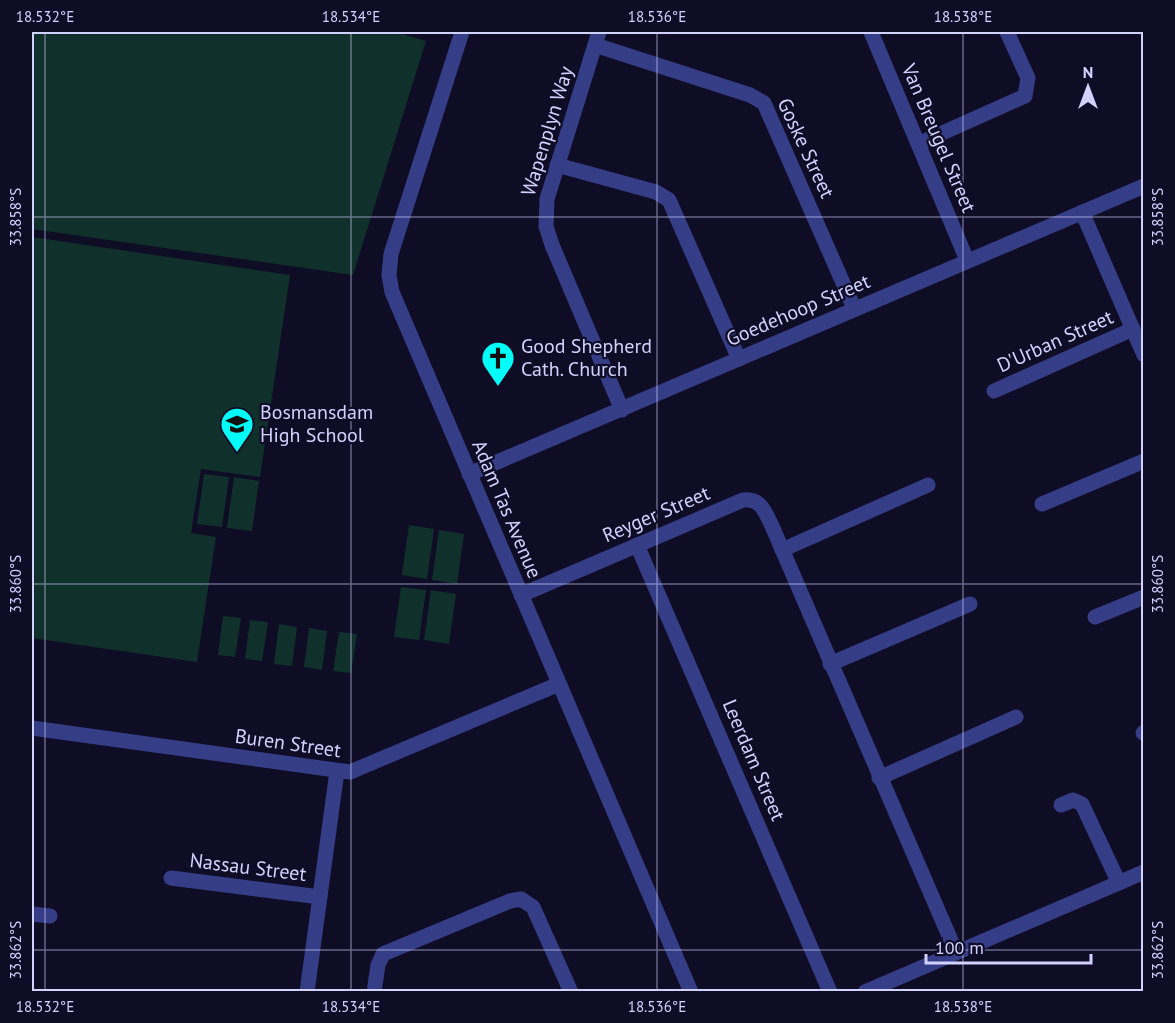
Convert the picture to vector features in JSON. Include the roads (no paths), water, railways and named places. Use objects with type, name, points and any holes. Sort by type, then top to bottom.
[{"type":"street","name":"Adam Tas Avenue","points":[[462,32],[394,244],[389,275],[394,300],[691,992]]},
{"type":"street","name":"Van Breugel Street","points":[[871,32],[920,143],[967,260]]},
{"type":"street","points":[[920,143],[1026,96],[1028,78],[1007,32]]},
{"type":"street","name":"Wapenplyn Way","points":[[597,38],[547,199],[546,226],[622,410]]},
{"type":"street","name":"Goske Street","points":[[597,38],[750,95],[764,103],[854,308]]},
{"type":"street","points":[[557,165],[656,192],[669,200],[739,358]]},
{"type":"street","name":"Goedehoop Street","points":[[469,474],[1143,186]]},
{"type":"street","name":"D'Urban Street","points":[[1082,212],[1143,355]]},
{"type":"street","name":"D'Urban Street","points":[[993,391],[1133,329]]},
{"type":"street","points":[[1042,504],[1143,461]]},
{"type":"street","points":[[782,550],[928,485]]},
{"type":"street","name":"Reyger Street","points":[[521,595],[743,500],[751,499],[764,510],[956,952]]},
{"type":"street","name":"Leerdam Street","points":[[637,545],[830,992]]},
{"type":"street","points":[[1095,617],[1143,597]]},
{"type":"street","points":[[830,664],[970,604]]},
{"type":"street","name":"Buren Street","points":[[32,728],[337,771],[357,770],[559,684]]},
{"type":"street","points":[[879,778],[1016,717]]},
{"type":"street","name":"Nassau Street","points":[[307,992],[337,771]]},
{"type":"street","points":[[1061,805],[1073,800],[1082,804],[1119,883]]},
{"type":"street","points":[[866,992],[1143,872]]},
{"type":"street","name":"Nassau Street","points":[[171,878],[320,897]]},
{"type":"street","points":[[374,992],[378,965],[383,954],[510,900],[521,899],[533,907],[571,992]]},
{"type":"street","points":[[32,914],[50,916]]},
{"type":"place","name":"Good Shepherd Cath. Church","points":[[498,387]]},
{"type":"place","name":"Bosmansdam High School","points":[[237,453]]}]
